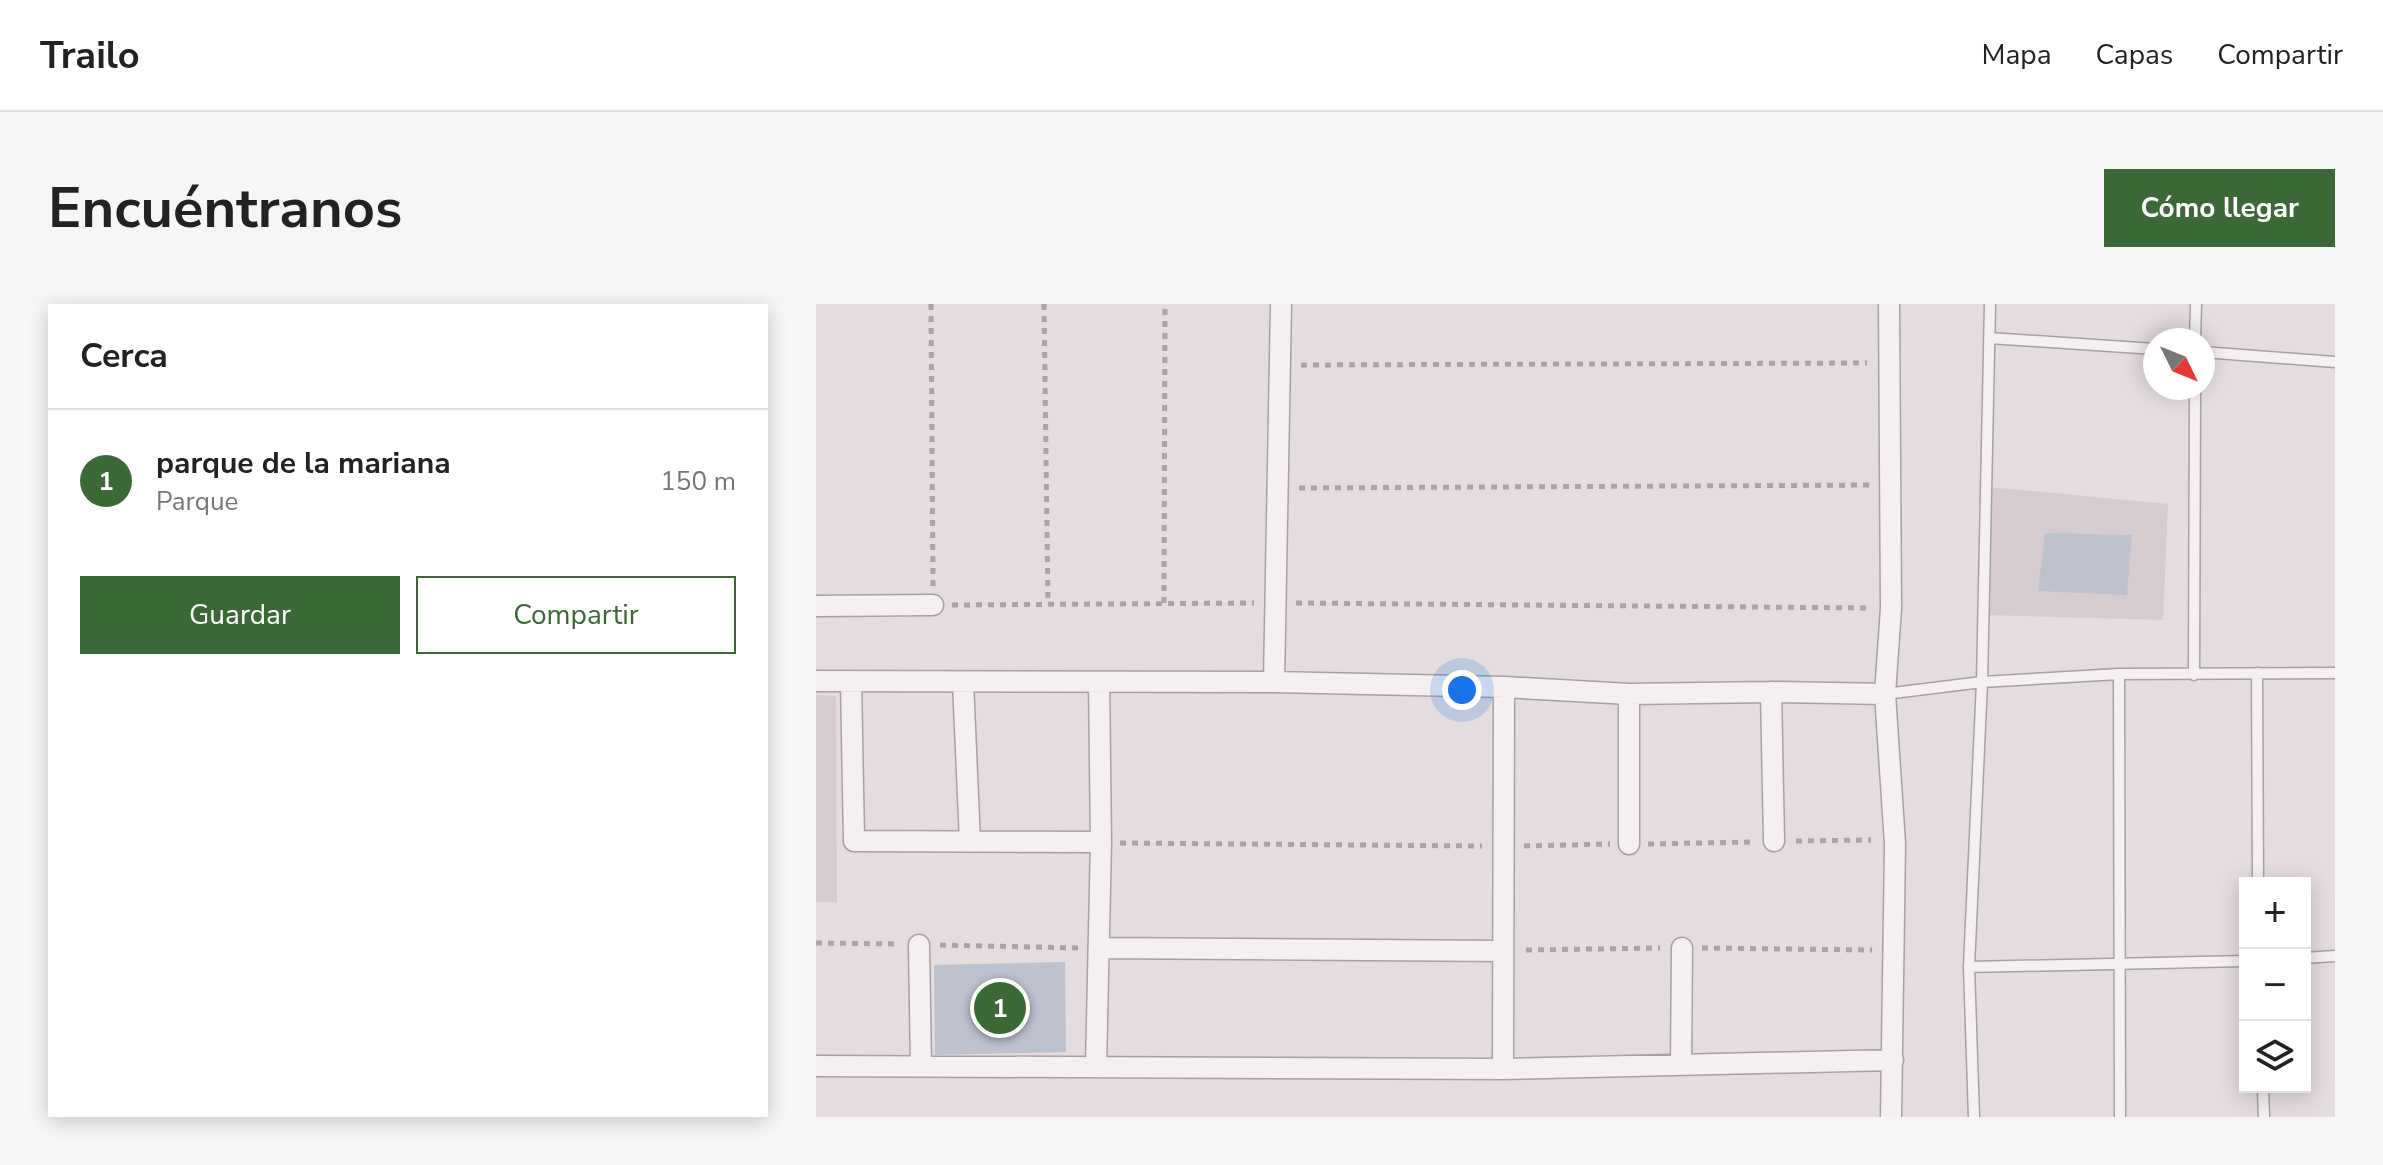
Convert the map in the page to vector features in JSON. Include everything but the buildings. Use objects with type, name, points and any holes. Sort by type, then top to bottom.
[{"type":"street","points":[[1274,682],[1281,304]]},
{"type":"street","points":[[1889,304],[1891,608],[1885,694],[1895,844],[1891,1117]]},
{"type":"street","points":[[816,606],[933,605]]},
{"type":"street","points":[[816,681],[1274,682],[1504,687],[1629,694],[1885,694]]},
{"type":"street","points":[[851,682],[854,841],[1101,842]]},
{"type":"street","points":[[963,682],[970,842]]},
{"type":"street","points":[[1096,1066],[1101,842],[1099,682]]},
{"type":"street","points":[[1503,1069],[1504,687]]},
{"type":"street","points":[[1771,692],[1774,841]]},
{"type":"street","points":[[1629,694],[1629,844]]},
{"type":"street","points":[[919,945],[921,1066]]},
{"type":"street","points":[[1099,948],[1503,951]]},
{"type":"street","points":[[1681,1064],[1682,948]]},
{"type":"street","points":[[816,1066],[1503,1069],[1893,1060]]},
{"type":"lane","points":[[1974,1117],[1969,967],[1982,682],[1990,304]]},
{"type":"lane","points":[[2195,328],[2196,304]]},
{"type":"lane","points":[[1989,338],[2143,348]]},
{"type":"lane","points":[[2215,353],[2335,362]]},
{"type":"lane","points":[[2194,675],[2195,400]]},
{"type":"lane","points":[[2257,673],[2258,877]]},
{"type":"lane","points":[[1885,694],[1982,682],[2119,674],[2335,673]]},
{"type":"lane","points":[[2119,674],[2120,1117]]},
{"type":"lane","points":[[2311,958],[2335,956]]},
{"type":"lane","points":[[1969,967],[2239,961]]},
{"type":"lane","points":[[2263,1093],[2264,1117]]},
{"type":"path","points":[[931,304],[933,605],[1275,602],[1891,608]]},
{"type":"path","points":[[1044,304],[1048,604]]},
{"type":"path","points":[[1164,603],[1165,304]]},
{"type":"path","points":[[1280,365],[1889,363]]},
{"type":"path","points":[[1278,488],[1890,485]]},
{"type":"path","points":[[816,943],[1099,948]]},
{"type":"shaded area","points":[[1989,487],[2168,504],[2163,620],[1987,615]]},
{"type":"shaded area","points":[[2045,533],[2132,535],[2127,595],[2038,591]]},
{"type":"shaded area","points":[[816,695],[836,696],[837,902],[816,902]]},
{"type":"shaded area","points":[[1065,962],[1066,1052],[935,1055],[934,965]]},
{"type":"place","name":"parque de la mariana","points":[[1000,1008]]}]
